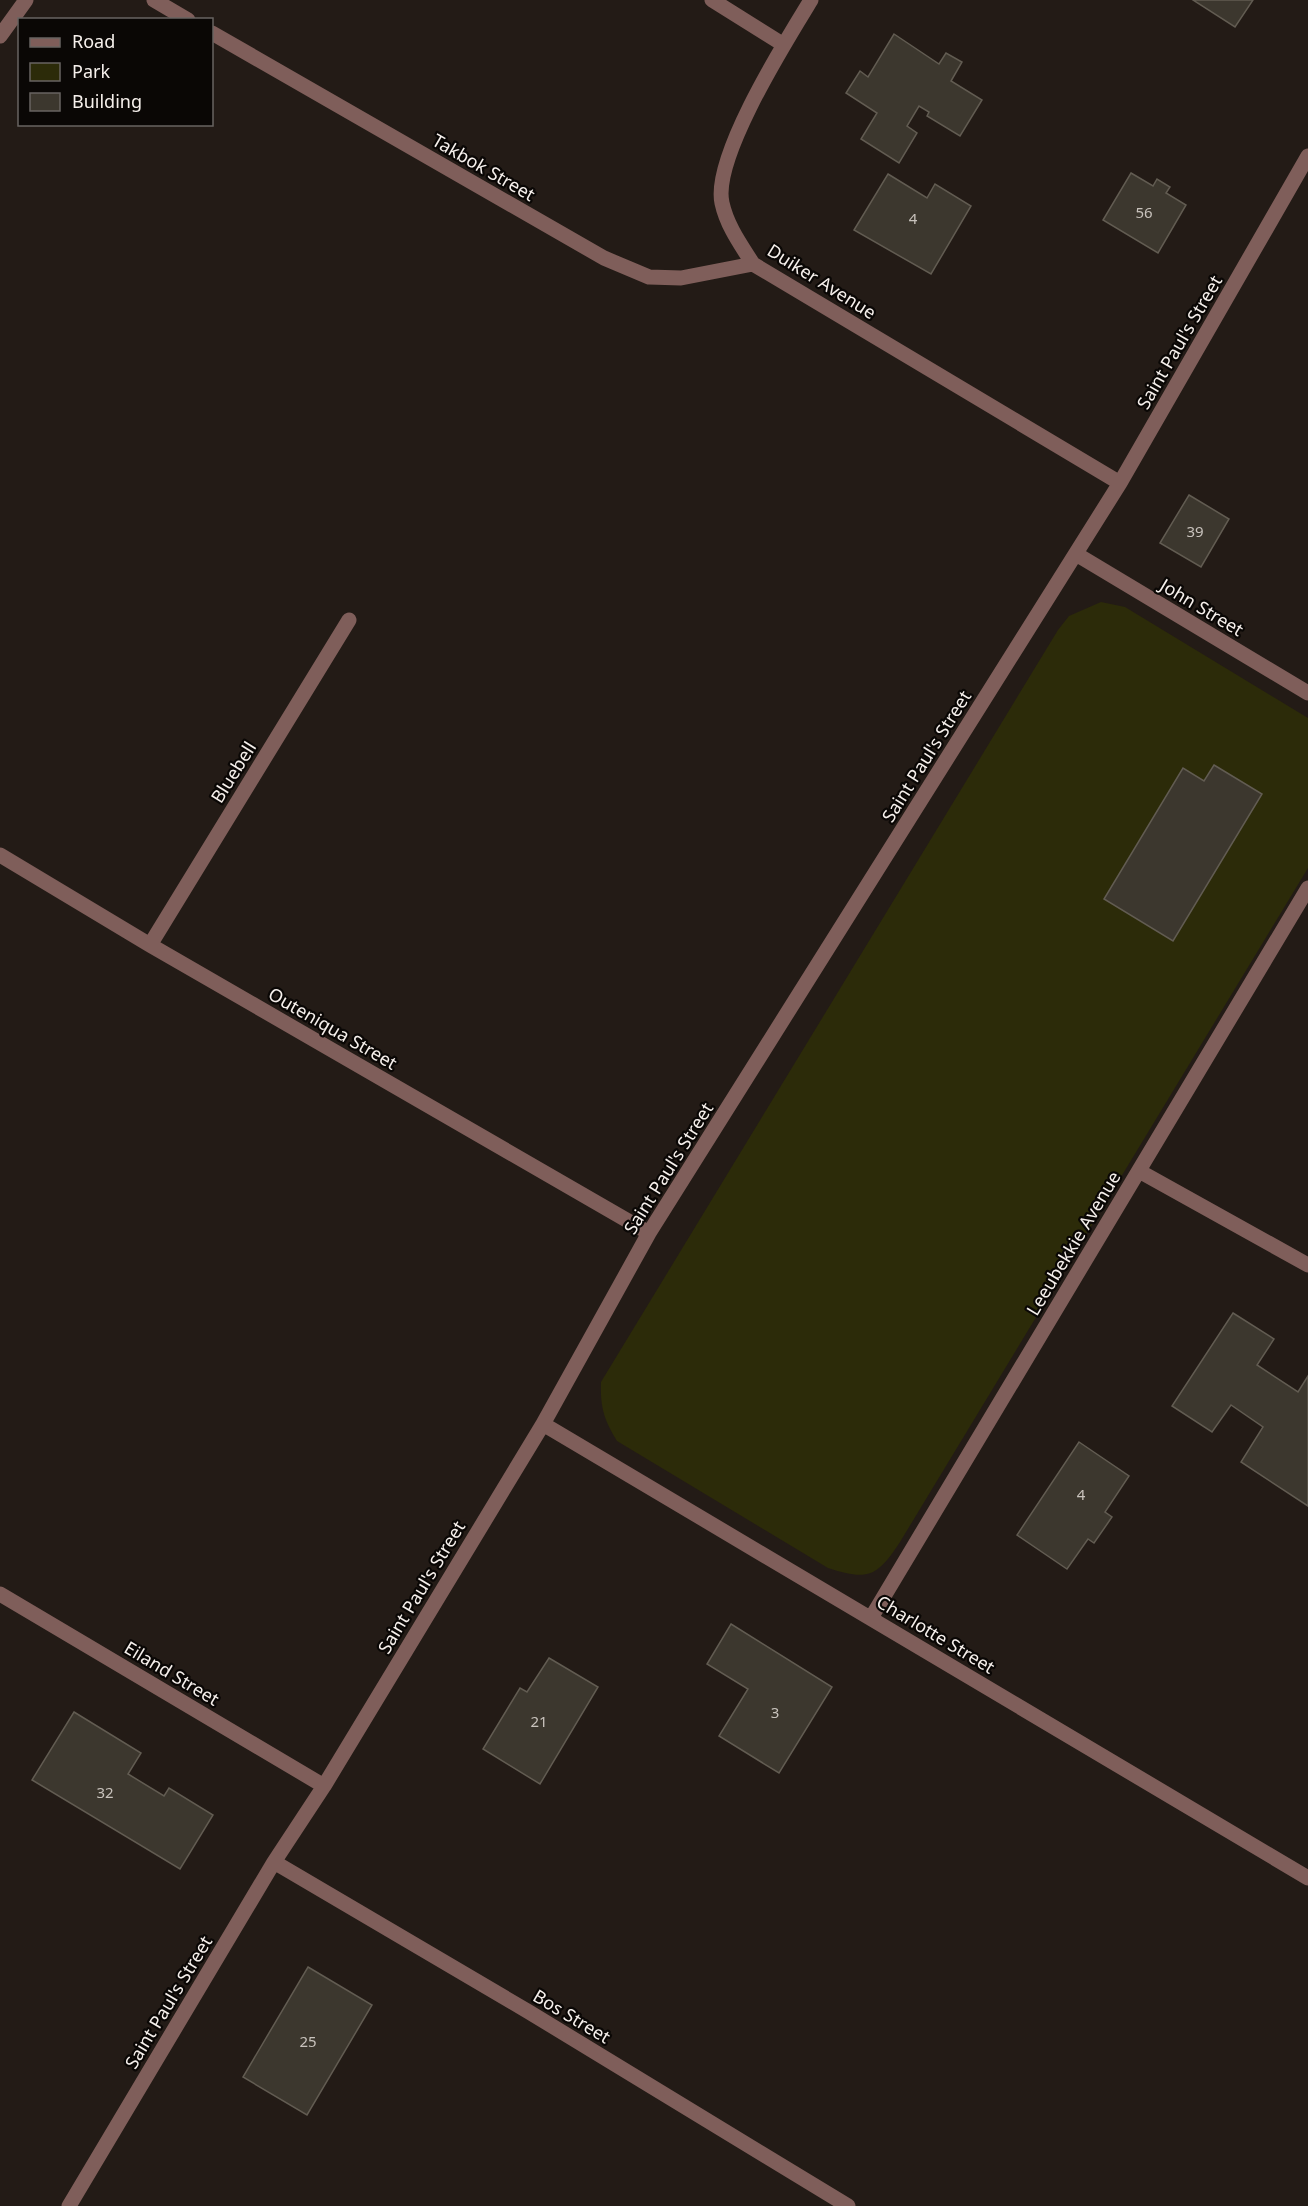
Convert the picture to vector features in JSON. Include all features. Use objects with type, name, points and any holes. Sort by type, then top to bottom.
[{"type":"street","points":[[0,36],[26,0]]},
{"type":"street","points":[[154,0],[185,18]]},
{"type":"street","points":[[712,0],[784,45]]},
{"type":"street","name":"Duiker Avenue","points":[[811,0],[784,45],[733,142],[722,177],[722,201],[729,224],[753,264],[1120,483]]},
{"type":"street","name":"Takbok Street","points":[[213,34],[604,258],[649,277],[670,278],[681,278],[753,264]]},
{"type":"street","name":"Saint Paul's Street","points":[[69,2206],[274,1862],[324,1786],[543,1424],[649,1233],[1120,483],[1308,156]]},
{"type":"street","name":"John Street","points":[[1076,554],[1308,693]]},
{"type":"street","name":"Bluebell","points":[[150,945],[349,620]]},
{"type":"street","name":"Outeniqua Street","points":[[0,855],[150,945],[649,1233]]},
{"type":"street","name":"Leeubekkie Avenue","points":[[872,1618],[1308,888]]},
{"type":"street","points":[[1139,1171],[1308,1265]]},
{"type":"street","name":"Charlotte Street","points":[[543,1424],[1308,1878]]},
{"type":"street","name":"Eiland Street","points":[[0,1594],[324,1786]]},
{"type":"street","name":"Bos Street","points":[[274,1862],[549,2024],[848,2206]]},
{"type":"green space","points":[[1101,602],[1125,607],[1308,718],[1308,868],[900,1542],[878,1569],[862,1575],[842,1572],[828,1568],[617,1441],[604,1413],[601,1382],[1058,630],[1069,616]]},
{"type":"building","points":[[1193,0],[1253,0],[1235,27]]},
{"type":"building","points":[[894,34],[939,64],[946,53],[962,62],[951,81],[982,100],[960,136],[927,116],[929,112],[919,106],[907,126],[917,133],[899,163],[861,139],[877,113],[846,93],[860,71],[868,77]]},
{"type":"building","points":[[1131,173],[1153,186],[1157,179],[1170,187],[1166,193],[1186,205],[1158,253],[1103,220]]},
{"type":"building","points":[[888,174],[927,198],[935,184],[971,206],[931,274],[854,230]]},
{"type":"building","points":[[1189,495],[1229,519],[1201,567],[1160,543]]},
{"type":"building","points":[[1214,765],[1262,794],[1173,941],[1104,899],[1183,768],[1204,781]]},
{"type":"building","points":[[1233,1313],[1274,1339],[1257,1365],[1298,1392],[1308,1376],[1308,1506],[1241,1462],[1263,1427],[1231,1405],[1212,1432],[1172,1406]]},
{"type":"building","points":[[1079,1442],[1129,1476],[1105,1512],[1112,1517],[1094,1543],[1088,1539],[1067,1569],[1017,1535]]},
{"type":"building","points":[[731,1624],[832,1687],[779,1773],[719,1736],[748,1689],[707,1664]]},
{"type":"building","points":[[549,1658],[598,1687],[540,1784],[483,1749],[520,1688],[527,1692]]},
{"type":"building","points":[[74,1712],[141,1753],[128,1774],[164,1796],[169,1788],[213,1815],[180,1869],[32,1780]]},
{"type":"building","points":[[308,1967],[372,2005],[307,2115],[243,2077]]}]
